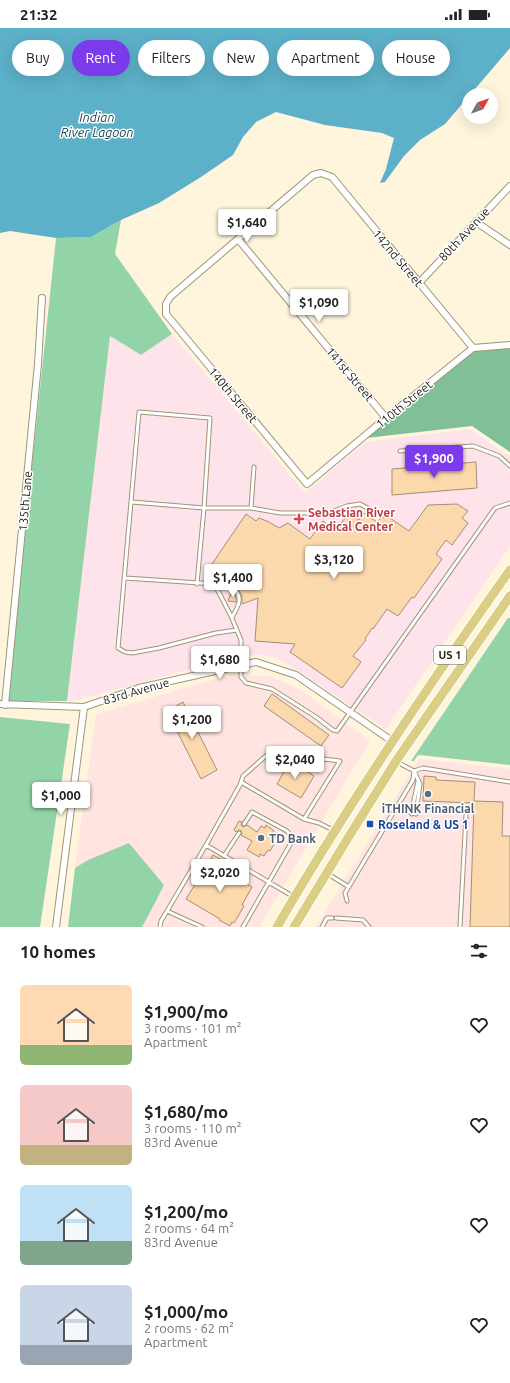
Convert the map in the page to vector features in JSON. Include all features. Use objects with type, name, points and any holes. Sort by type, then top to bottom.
[{"type":"main road","name":"US 1","points":[[277,927],[334,831],[392,742],[439,670],[510,570]]},
{"type":"main road","name":"US 1","points":[[294,927],[394,764],[510,596]]},
{"type":"main road","points":[[392,742],[395,751],[394,764]]},
{"type":"street","name":"142nd Street","points":[[238,239],[313,175],[320,173],[332,178],[473,348]]},
{"type":"street","name":"80th Avenue","points":[[419,283],[510,186]]},
{"type":"street","points":[[476,222],[510,245]]},
{"type":"street","name":"140th Street","points":[[238,239],[170,297],[166,304],[166,314],[306,484]]},
{"type":"street","name":"141st Street","points":[[238,239],[386,418]]},
{"type":"street","name":"135th Lane","points":[[3,705],[38,364],[42,298]]},
{"type":"street","points":[[473,348],[510,345]]},
{"type":"street","name":"110th Street","points":[[306,484],[473,348]]},
{"type":"street","name":"83rd Avenue","points":[[3,705],[84,707],[139,688],[256,662],[296,675],[392,742]]},
{"type":"street","points":[[56,927],[84,707]]},
{"type":"lane","points":[[197,584],[210,418],[139,412],[118,648],[124,652],[132,653],[159,648],[216,633],[237,630]]},
{"type":"lane","points":[[400,451],[473,446],[499,456],[510,466]]},
{"type":"lane","points":[[251,508],[254,467]]},
{"type":"lane","points":[[132,502],[204,508],[251,508],[280,513],[313,513],[323,515],[347,506],[360,504],[375,512]]},
{"type":"lane","points":[[215,585],[232,617],[241,640],[240,666],[242,677],[246,683],[272,689],[316,717],[333,730],[337,731],[495,508],[510,503]]},
{"type":"lane","points":[[125,578],[230,585],[235,589],[240,600],[232,617]]},
{"type":"lane","points":[[160,927],[167,911],[206,845],[243,776],[267,755],[273,753],[340,761],[304,819]]},
{"type":"lane","points":[[394,764],[414,771],[422,768],[510,782]]},
{"type":"lane","points":[[396,808],[416,814],[420,784],[414,771]]},
{"type":"lane","points":[[347,900],[345,896],[349,887],[411,784],[414,771]]},
{"type":"lane","points":[[412,814],[418,779]]},
{"type":"lane","points":[[241,782],[304,819],[319,823],[334,831]]},
{"type":"lane","points":[[243,927],[291,843],[290,836],[286,831],[252,812],[244,824]]},
{"type":"lane","points":[[460,927],[466,815]]},
{"type":"lane","points":[[224,856],[239,833]]},
{"type":"lane","points":[[206,845],[294,897]]},
{"type":"lane","points":[[326,874],[349,887]]},
{"type":"lane","points":[[167,911],[202,927]]},
{"type":"lane","points":[[322,927],[327,918],[363,920],[369,927]]},
{"type":"shaded area","name":"Sebastian River Medical Center","points":[[172,334],[305,493],[366,442],[470,429],[510,457],[510,546],[386,729],[286,663],[268,656],[248,654],[77,700],[67,701],[110,336],[141,355]]},
{"type":"shaded area","points":[[230,675],[270,676],[301,690],[370,741],[259,927],[142,927],[164,885],[129,844],[88,860],[75,868],[96,714]]},
{"type":"shaded area","points":[[419,759],[510,769],[510,927],[316,927]]},
{"type":"green space","points":[[121,220],[115,254],[172,334],[141,355],[110,336],[67,701],[7,701],[56,238],[91,237]]},
{"type":"green space","points":[[510,346],[510,452],[472,426],[366,438],[377,427],[470,349]]},
{"type":"green space","points":[[508,618],[510,618],[510,765],[420,755],[417,756],[414,761],[411,761]]},
{"type":"green space","points":[[0,717],[70,724],[40,927],[0,927]]},
{"type":"green space","points":[[129,843],[164,885],[142,927],[68,927],[75,868],[88,860]]},
{"type":"water","name":"Indian River Lagoon","points":[[0,28],[510,28],[510,48],[476,88],[462,88],[462,104],[445,124],[420,140],[404,156],[385,182],[380,183],[386,169],[394,138],[382,133],[325,125],[276,112],[256,122],[243,137],[233,155],[201,177],[159,203],[121,220],[91,237],[56,238],[10,231],[0,233]]},
{"type":"building","points":[[476,462],[477,488],[392,495],[392,469]]},
{"type":"building","points":[[457,504],[468,511],[462,518],[468,523],[452,545],[446,540],[436,554],[442,559],[414,598],[412,597],[398,616],[387,609],[373,629],[372,628],[365,639],[366,640],[353,656],[361,662],[342,688],[290,652],[295,644],[255,641],[258,598],[242,604],[242,596],[230,577],[212,564],[246,514],[256,521],[259,518],[279,528],[288,523],[310,539],[323,521],[335,531],[349,513],[359,520],[364,513],[377,522],[382,517],[384,518],[387,516],[409,531],[428,505]]},
{"type":"building","points":[[232,591],[236,597],[236,602],[228,601]]},
{"type":"building","points":[[272,694],[329,735],[321,746],[264,706]]},
{"type":"building","points":[[183,702],[217,770],[201,779],[167,711]]},
{"type":"building","points":[[290,761],[314,776],[301,798],[277,784]]},
{"type":"building","points":[[424,776],[436,777],[436,780],[475,782],[474,801],[503,802],[502,836],[510,836],[510,927],[470,927],[474,803],[423,801]]},
{"type":"building","name":"TD Bank","points":[[239,821],[242,822],[241,825],[243,827],[247,825],[257,832],[261,826],[265,828],[266,825],[274,831],[273,833],[277,835],[272,843],[274,844],[270,851],[268,850],[264,856],[260,854],[259,857],[247,850],[252,841],[241,835],[242,832],[240,830],[236,832],[234,830]]},
{"type":"building","points":[[213,855],[222,860],[218,867],[252,887],[242,905],[244,906],[234,923],[232,922],[230,926],[186,899]]},
{"type":"place","name":"Sebastian River Medical Center","points":[[299,519]]},
{"type":"place","name":"iTHINK Financial","points":[[428,794]]},
{"type":"place","name":"Roseland & US 1","points":[[370,824]]},
{"type":"place","name":"TD Bank","points":[[261,838]]}]
